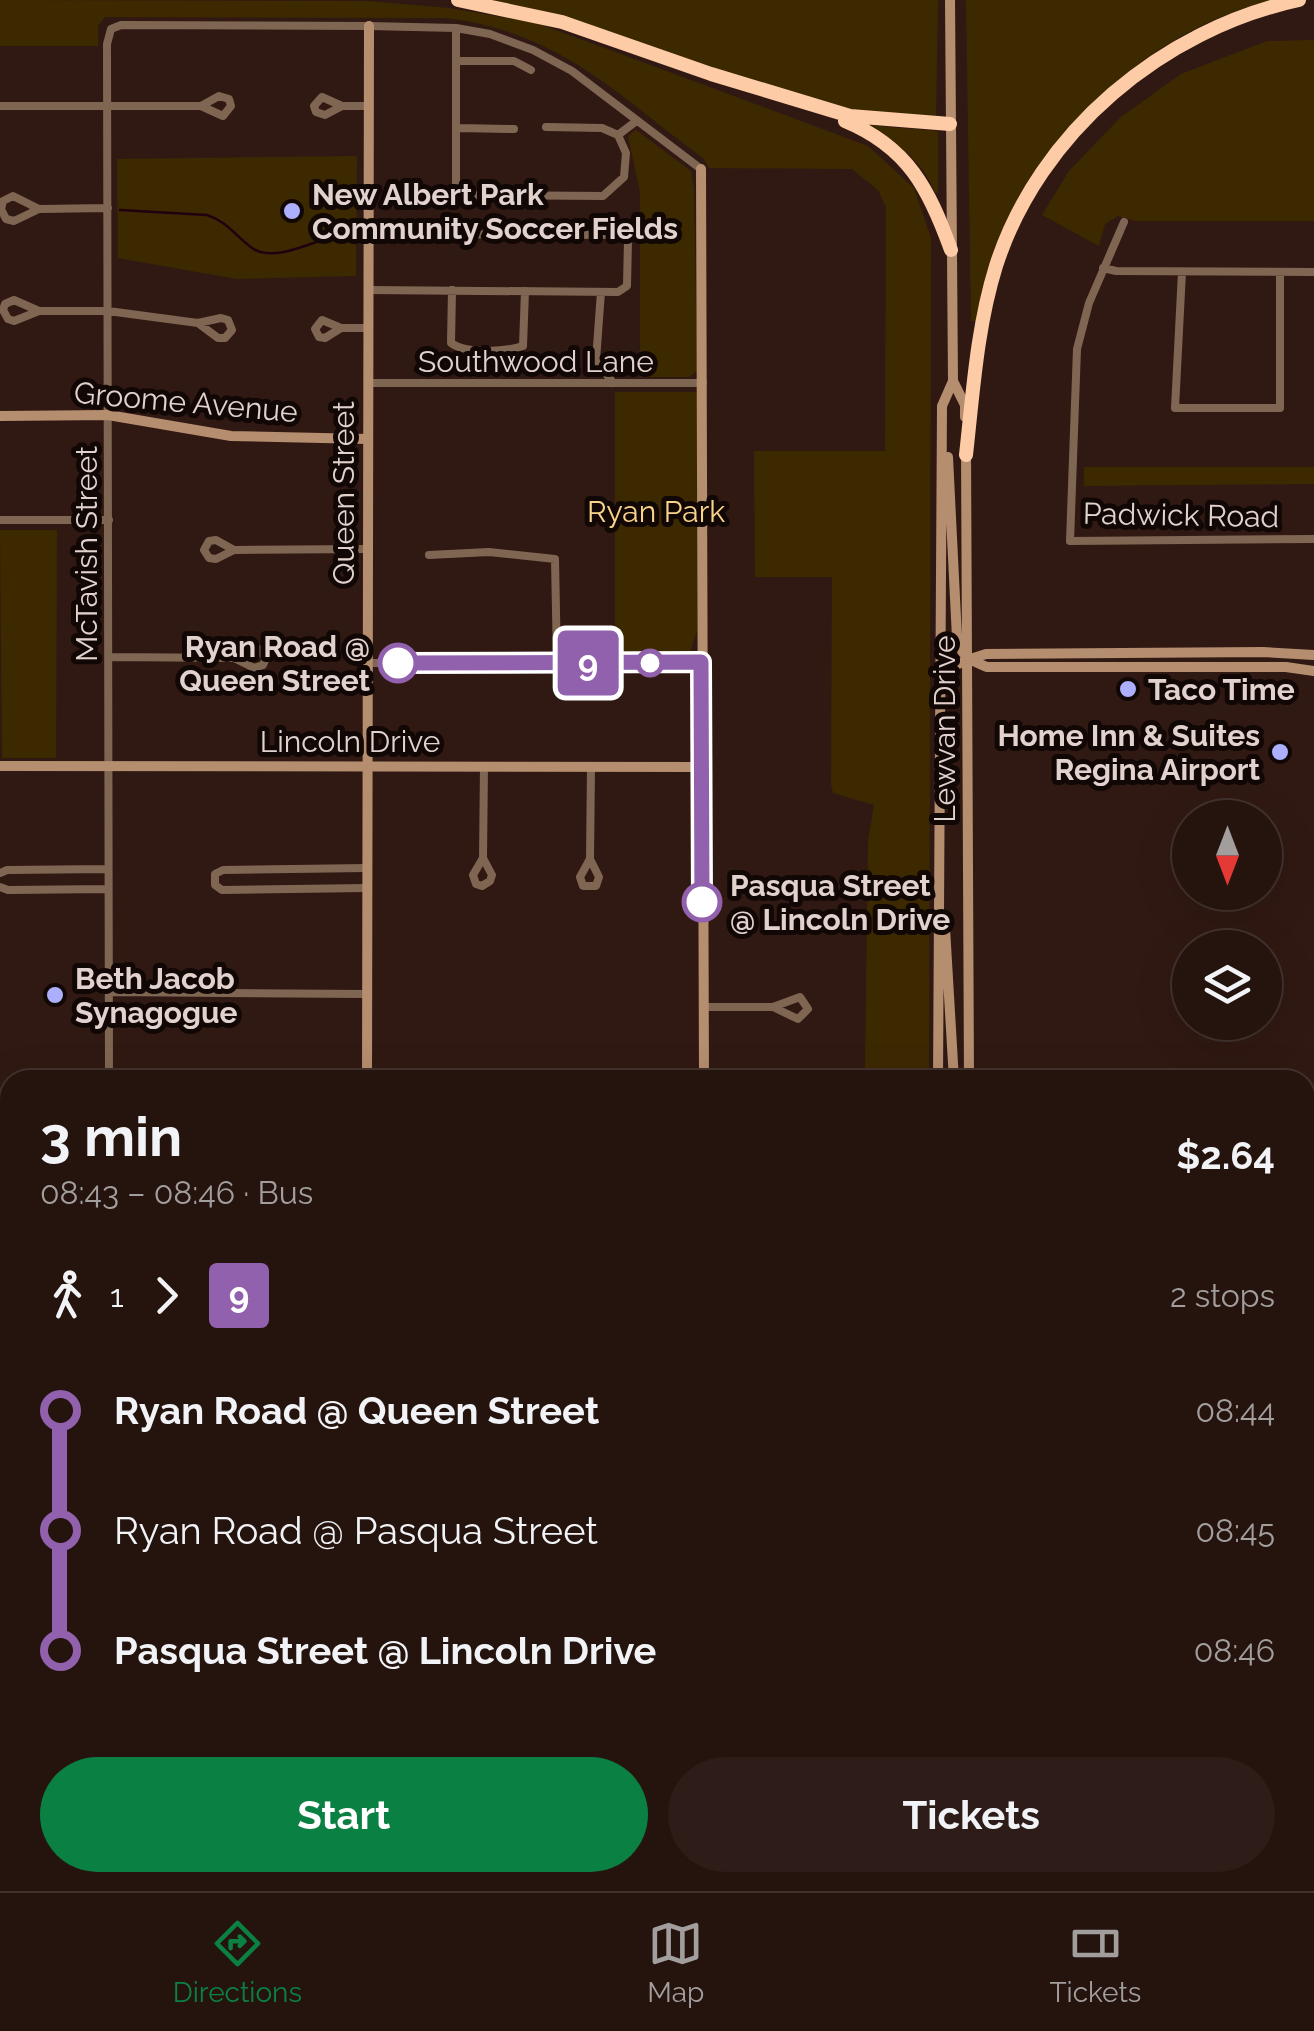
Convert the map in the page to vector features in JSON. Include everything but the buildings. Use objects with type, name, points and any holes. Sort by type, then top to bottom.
[{"type":"highway","points":[[458,0],[562,22],[711,74],[850,116],[950,124]]},
{"type":"highway","points":[[966,455],[978,344],[989,291],[1014,221],[1056,153],[1095,110],[1164,56],[1238,18],[1300,0]]},
{"type":"highway","points":[[751,85],[886,142],[912,168],[928,194],[951,250]]},
{"type":"street","name":"Lewvan Drive","points":[[938,1070],[942,406],[953,381],[950,0]]},
{"type":"street","name":"McTavish Street","points":[[110,1070],[106,869],[106,44],[111,29],[122,25],[369,26]]},
{"type":"street","points":[[369,26],[456,28],[490,34],[533,50],[572,72],[700,169],[704,383],[700,767],[704,1070]]},
{"type":"street","name":"Queen Street","points":[[366,1070],[369,26]]},
{"type":"street","points":[[456,28],[456,189],[468,195],[603,196],[624,177],[626,153],[618,135],[602,128],[546,127]]},
{"type":"street","points":[[456,61],[514,61],[531,70]]},
{"type":"street","points":[[0,106],[201,106]]},
{"type":"street","points":[[342,106],[369,106]]},
{"type":"street","points":[[618,135],[635,122]]},
{"type":"street","points":[[456,128],[514,129]]},
{"type":"street","points":[[38,209],[14,196],[1,209],[6,218],[14,221],[38,209],[108,208]]},
{"type":"street","name":"Padwick Road","points":[[1124,222],[1089,303],[1077,349],[1070,541],[1314,539]]},
{"type":"street","points":[[368,234],[622,235],[628,240],[627,286],[618,292],[368,290]]},
{"type":"street","points":[[1102,268],[1116,272],[1314,272]]},
{"type":"street","points":[[1182,272],[1175,408],[1280,408],[1280,272]]},
{"type":"street","points":[[452,290],[451,343],[462,349],[512,350],[522,346],[525,291]]},
{"type":"street","points":[[601,292],[596,360],[613,384]]},
{"type":"street","points":[[38,311],[108,310],[198,324]]},
{"type":"street","points":[[341,328],[368,328]]},
{"type":"street","name":"Lewvan Drive","points":[[953,381],[965,405],[969,1070]]},
{"type":"street","name":"Southwood Lane","points":[[368,383],[704,383]]},
{"type":"street","points":[[942,406],[949,464],[956,638],[958,648],[969,660],[987,667],[1286,666],[1314,671]]},
{"type":"street","name":"Groome Avenue","points":[[0,416],[108,415],[231,436],[367,439]]},
{"type":"street","points":[[0,520],[108,520]]},
{"type":"street","points":[[234,550],[367,549]]},
{"type":"street","points":[[428,555],[489,552],[554,559],[557,663]]},
{"type":"street","points":[[942,681],[947,672],[986,654],[1314,655]]},
{"type":"street","points":[[109,657],[234,658]]},
{"type":"street","points":[[368,663],[701,662]]},
{"type":"street","points":[[969,754],[974,680],[980,672],[1006,667]]},
{"type":"street","name":"Lincoln Drive","points":[[0,766],[700,767]]},
{"type":"street","points":[[483,858],[484,766]]},
{"type":"street","points":[[590,859],[591,767]]},
{"type":"street","points":[[939,822],[953,1070]]},
{"type":"street","points":[[366,868],[224,870],[215,874],[215,885],[222,890],[366,888]]},
{"type":"street","points":[[0,873],[106,869]]},
{"type":"street","points":[[0,887],[107,888]]},
{"type":"street","points":[[109,992],[366,994]]},
{"type":"street","points":[[703,1007],[774,1007]]},
{"type":"green space","points":[[0,0],[366,1],[449,8],[537,23],[868,146],[914,188],[931,238],[929,1070],[865,1070],[868,841],[874,805],[833,793],[831,784],[832,577],[755,577],[754,451],[885,451],[886,207],[878,190],[852,169],[709,168],[703,158],[613,89],[554,51],[486,25],[446,18],[105,17],[98,26],[98,46],[0,46]]},
{"type":"green space","points":[[489,0],[938,0],[936,116],[870,112],[805,98],[580,24]]},
{"type":"green space","points":[[966,0],[1274,0],[1228,14],[1185,34],[1106,90],[1072,125],[1042,163],[996,246],[978,321],[971,321]]},
{"type":"green space","points":[[1314,40],[1314,221],[1136,221],[1118,216],[1105,224],[1099,246],[1042,215],[1069,171],[1121,117],[1181,74],[1267,41]]},
{"type":"green space","points":[[852,120],[938,131],[938,193],[912,157]]},
{"type":"green space","points":[[636,130],[691,171],[697,371],[689,377],[640,377],[640,192],[628,136]]},
{"type":"green space","points":[[357,156],[356,276],[237,279],[118,258],[117,159]]},
{"type":"green space","name":"Ryan Park","points":[[615,392],[697,392],[697,631],[689,655],[615,655]]},
{"type":"green space","points":[[1084,467],[1314,467],[1314,484],[1084,486]]},
{"type":"green space","points":[[0,530],[57,530],[56,758],[2,758]]},
{"type":"waterway","points":[[120,210],[207,215],[261,252],[293,250],[336,235]]},
{"type":"bus line","name":"9","points":[[398,663],[701,662],[702,902]]},
{"type":"place","name":"New Albert Park Community Soccer Fields","points":[[292,211]]},
{"type":"place","name":"Ryan Road @ Queen Street","points":[[398,663]]},
{"type":"place","name":"Taco Time","points":[[1128,689]]},
{"type":"place","name":"Home Inn & Suites Regina Airport","points":[[1280,752]]},
{"type":"place","name":"Pasqua Street @ Lincoln Drive","points":[[702,902]]},
{"type":"place","name":"Beth Jacob Synagogue","points":[[55,995]]}]
